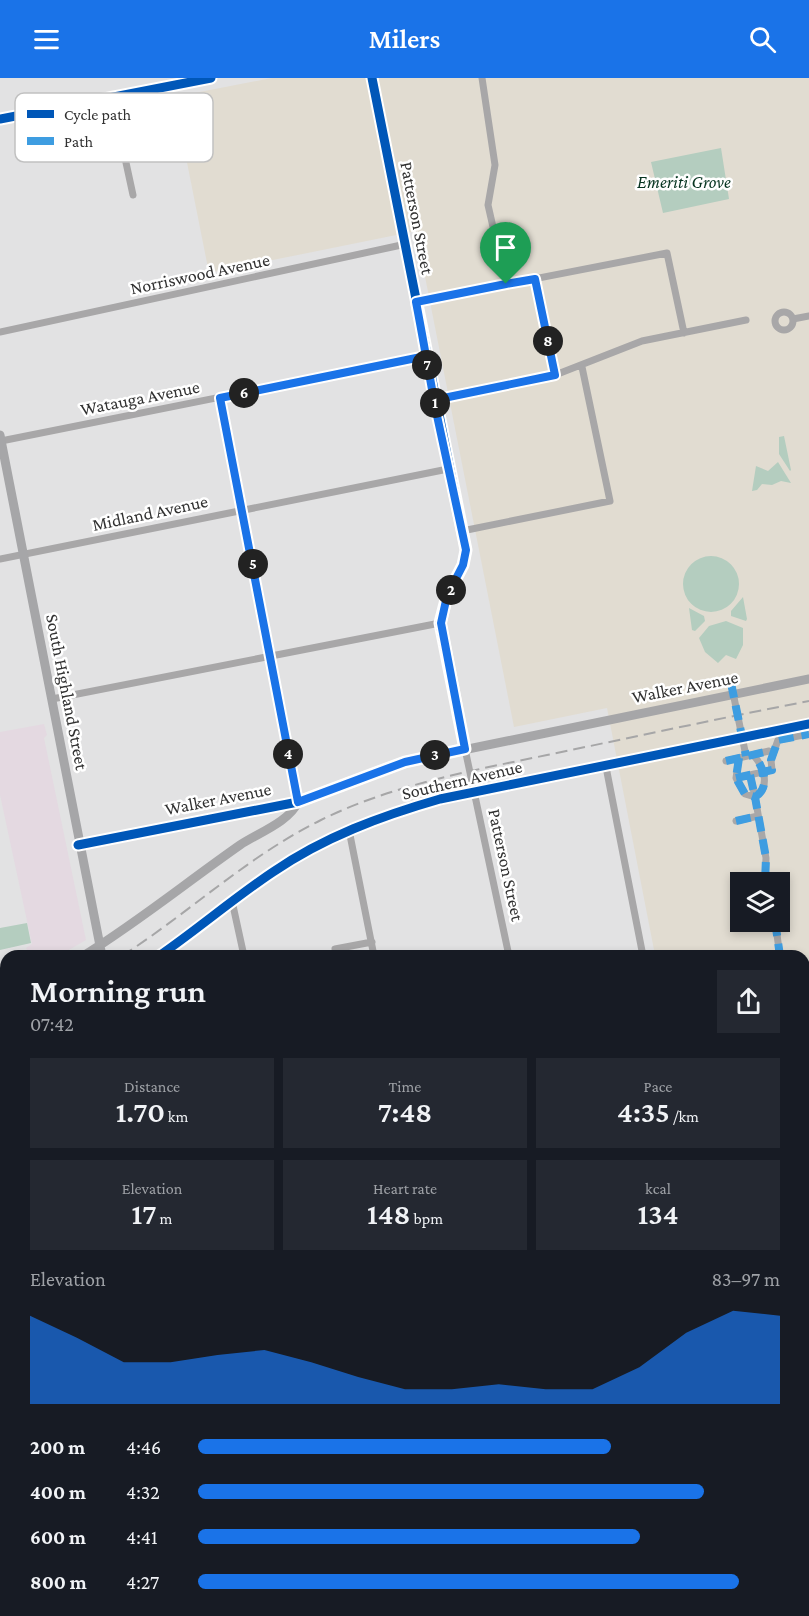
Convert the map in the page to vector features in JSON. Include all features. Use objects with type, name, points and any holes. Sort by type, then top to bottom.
[{"type":"street","points":[[137,93],[211,78]]},
{"type":"street","name":"Patterson Street","points":[[372,78],[406,244],[434,400],[466,550],[463,565],[447,596],[441,623],[508,950]]},
{"type":"street","points":[[482,78],[495,165],[488,205],[506,284]]},
{"type":"street","points":[[0,119],[15,116]]},
{"type":"street","points":[[126,162],[133,195]]},
{"type":"street","name":"Norriswood Avenue","points":[[0,332],[406,244]]},
{"type":"street","points":[[416,302],[667,254],[684,333]]},
{"type":"street","points":[[535,279],[555,375]]},
{"type":"street","points":[[793,319],[809,316]]},
{"type":"street","points":[[434,400],[555,375],[582,367],[642,341],[746,320]]},
{"type":"street","name":"Watauga Avenue","points":[[1,438],[220,398],[426,356]]},
{"type":"street","points":[[462,531],[610,501],[582,367]]},
{"type":"street","points":[[91,950],[133,924],[240,845],[290,813],[298,802],[220,398]]},
{"type":"street","name":"South Highland Street","points":[[1,438],[78,845],[100,950]]},
{"type":"street","name":"Midland Avenue","points":[[0,560],[243,508],[448,469]]},
{"type":"street","points":[[52,699],[441,623]]},
{"type":"street","name":"Walker Avenue","points":[[78,845],[298,802],[405,762],[809,679]]},
{"type":"street","points":[[731,683],[746,756],[736,778]]},
{"type":"street","name":"Southern Avenue","points":[[167,950],[284,865],[349,830],[409,808],[474,792],[809,724]]},
{"type":"street","points":[[736,778],[772,770],[771,760],[778,740],[809,734]]},
{"type":"street","points":[[726,761],[769,751]]},
{"type":"street","points":[[746,756],[764,772],[764,786],[755,797]]},
{"type":"street","points":[[606,766],[642,950]]},
{"type":"street","points":[[750,775],[766,858],[765,872]]},
{"type":"street","points":[[736,778],[745,794],[755,797]]},
{"type":"street","points":[[736,821],[759,816]]},
{"type":"street","points":[[349,830],[373,950]]},
{"type":"street","points":[[232,901],[243,950]]},
{"type":"street","points":[[777,932],[779,950]]},
{"type":"street","points":[[335,950],[372,942]]},
{"type":"shaded area","points":[[272,78],[809,78],[809,950],[654,950],[607,708],[514,727],[416,231],[209,273],[187,162],[213,162],[213,93],[195,93]]},
{"type":"shaded area","points":[[44,724],[47,735],[44,738],[86,940],[69,950],[27,950],[26,948],[32,944],[0,795],[0,732]]},
{"type":"green space","name":"Emeriti Grove","points":[[721,148],[729,199],[663,213],[651,162]]},
{"type":"green space","points":[[784,436],[790,471],[779,454],[779,437]]},
{"type":"green space","points":[[778,462],[791,483],[781,481],[772,485],[762,484],[757,490],[752,491],[756,466],[768,471]]},
{"type":"green space","points":[[705,556],[717,556],[731,564],[739,578],[737,595],[731,604],[717,612],[705,612],[688,600],[683,590],[683,578],[695,561]]},
{"type":"green space","points":[[743,597],[746,621],[731,616],[731,611]]},
{"type":"green space","points":[[689,608],[704,616],[705,621],[695,631],[692,630]]},
{"type":"green space","points":[[726,621],[743,628],[743,645],[736,659],[726,655],[718,663],[705,652],[699,638],[709,626]]},
{"type":"green space","points":[[27,923],[31,943],[0,950],[0,928]]},
{"type":"railway","points":[[131,950],[244,867],[294,834],[375,797],[460,773],[809,701]]},
{"type":"marked path","points":[[731,683],[746,756]]},
{"type":"marked path","points":[[736,778],[772,770],[771,760],[778,740],[809,734]]},
{"type":"marked path","points":[[726,761],[769,751]]},
{"type":"marked path","points":[[750,775],[755,797],[763,788],[764,776],[763,770],[753,755]]},
{"type":"marked path","points":[[739,758],[736,778],[745,794],[755,797],[766,858],[765,872]]},
{"type":"marked path","points":[[736,821],[758,816]]},
{"type":"marked path","points":[[777,932],[779,950]]},
{"type":"cycle path","points":[[134,93],[211,78]]},
{"type":"cycle path","points":[[78,845],[298,802],[405,762],[465,749],[440,623],[447,596],[463,565],[466,550],[372,78]]},
{"type":"cycle path","points":[[0,119],[15,116]]},
{"type":"cycle path","points":[[167,950],[244,892],[312,848],[396,813],[440,799],[809,724]]},
{"type":"route","points":[[506,284],[416,302],[426,356],[434,400],[436,411],[466,550],[456,583],[447,596],[441,623],[465,749],[382,769],[298,802],[220,398],[426,356],[434,400],[555,375],[535,279],[506,284]]}]
